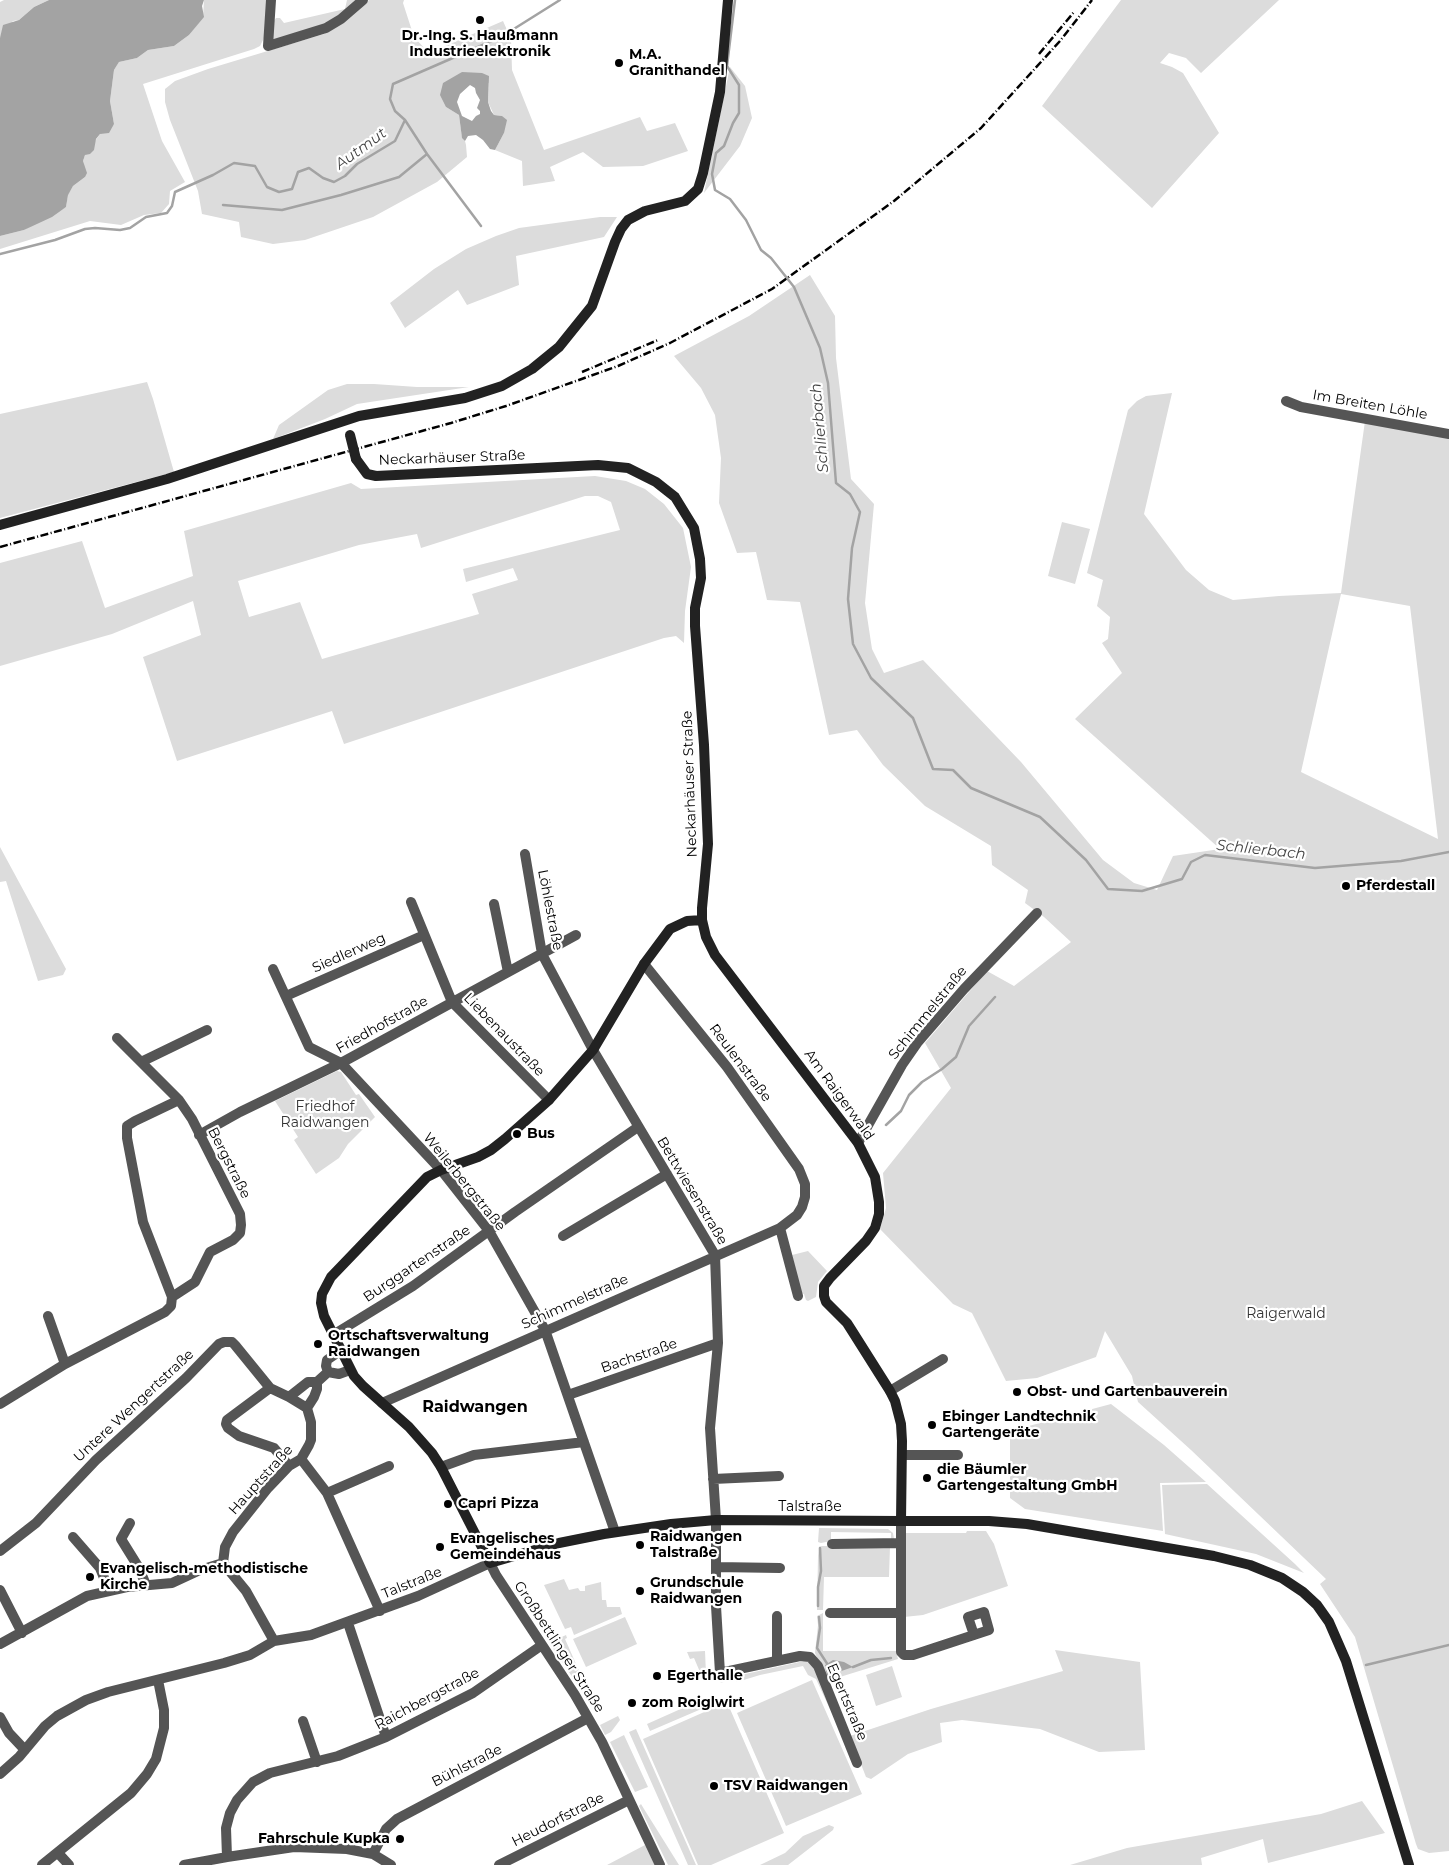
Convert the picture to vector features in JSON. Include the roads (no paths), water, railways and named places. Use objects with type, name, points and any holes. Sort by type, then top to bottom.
[{"type":"street","points":[[271,0],[268,46],[326,28],[341,19],[363,0]]},
{"type":"street","points":[[0,525],[167,479],[360,416],[465,398],[502,386],[532,369],[560,347],[592,306],[614,242],[628,220],[645,211],[685,201],[698,189],[720,92],[728,0]]},
{"type":"street","name":"Im Breiten Löhle","points":[[1286,401],[1301,407],[1449,434]]},
{"type":"street","name":"Neckarhäuser Straße","points":[[348,420],[356,459],[368,474],[376,476],[598,465],[628,468],[656,482],[675,497],[694,528],[700,559],[701,578],[695,608],[695,626],[704,736],[707,834],[702,920]]},
{"type":"street","name":"Löhlestraße","points":[[525,854],[542,954],[593,1050]]},
{"type":"street","name":"Liebenaustraße","points":[[410,902],[452,1002],[549,1100]]},
{"type":"street","points":[[494,904],[508,972]]},
{"type":"street","name":"Schimmelstraße","points":[[858,1143],[902,1065],[918,1042],[970,983],[1037,913]]},
{"type":"street","points":[[333,1334],[324,1316],[321,1303],[324,1287],[331,1278],[427,1177],[491,1150],[506,1140],[549,1100],[593,1050],[644,964],[670,930],[676,924],[702,920]]},
{"type":"street","name":"Am Raigerwald","points":[[702,920],[706,937],[715,955],[858,1143],[871,1167],[876,1183],[879,1214],[875,1228],[866,1241],[830,1278],[824,1286],[824,1296],[826,1302],[850,1328],[890,1391],[901,1424],[902,1521]]},
{"type":"street","name":"Siedlerweg","points":[[286,996],[424,935]]},
{"type":"street","name":"Friedhofstraße","points":[[199,1135],[240,1112],[341,1063],[576,935]]},
{"type":"street","name":"Reulenstraße","points":[[644,964],[737,1081],[799,1169],[805,1184]]},
{"type":"street","name":"Weilerbergstraße","points":[[273,969],[309,1047],[341,1063],[441,1170],[489,1231],[545,1330],[615,1532]]},
{"type":"street","points":[[141,1062],[207,1030]]},
{"type":"street","name":"Bergstraße","points":[[118,1038],[179,1100],[192,1119],[240,1214],[240,1233],[233,1240],[210,1252],[205,1258],[195,1282],[172,1297]]},
{"type":"street","name":"Bettwiesenstraße","points":[[593,1050],[715,1255],[718,1343],[710,1428],[716,1520]]},
{"type":"street","points":[[0,1404],[65,1364],[166,1312],[171,1306],[172,1297],[143,1222],[127,1138],[127,1126],[179,1100]]},
{"type":"street","name":"Burggartenstraße","points":[[333,1334],[413,1286],[638,1127]]},
{"type":"street","points":[[563,1236],[667,1174]]},
{"type":"street","name":"Schimmelstraße","points":[[382,1403],[780,1228],[797,1214],[802,1207],[805,1197],[805,1184]]},
{"type":"street","points":[[780,1228],[798,1296]]},
{"type":"street","points":[[48,1316],[65,1364]]},
{"type":"street","name":"Großbettlinger Straße","points":[[333,1334],[350,1370],[358,1382],[409,1427],[441,1467],[490,1563],[575,1695],[602,1742],[660,1865]]},
{"type":"street","name":"Untere Wengertstraße","points":[[0,1551],[36,1524],[90,1466],[186,1378],[219,1344],[229,1342],[235,1345],[270,1388],[307,1408]]},
{"type":"street","name":"Bachstraße","points":[[568,1395],[718,1343]]},
{"type":"street","points":[[328,1372],[327,1360],[340,1350]]},
{"type":"street","points":[[890,1391],[943,1359]]},
{"type":"street","points":[[328,1372],[339,1374],[350,1370]]},
{"type":"street","points":[[289,1397],[308,1382],[317,1382],[328,1372]]},
{"type":"street","points":[[307,1408],[314,1397],[317,1382]]},
{"type":"street","points":[[270,1388],[227,1420],[226,1424],[228,1428],[239,1436],[274,1448],[289,1466]]},
{"type":"street","name":"Hauptstraße","points":[[223,1563],[225,1547],[233,1532],[268,1488],[289,1466],[301,1459],[311,1440],[311,1422],[307,1408]]},
{"type":"street","points":[[441,1467],[474,1455],[584,1442]]},
{"type":"street","points":[[902,1455],[958,1455]]},
{"type":"street","points":[[301,1459],[327,1493],[380,1611]]},
{"type":"street","points":[[327,1493],[389,1466]]},
{"type":"street","points":[[714,1479],[779,1476]]},
{"type":"street","name":"Talstraße","points":[[0,1774],[25,1750],[45,1726],[72,1706],[108,1692],[250,1655],[274,1641],[311,1635],[418,1596],[490,1563],[559,1543],[615,1532],[716,1520],[989,1521],[1027,1524],[1214,1556],[1266,1571],[1282,1578],[1303,1592],[1317,1605],[1329,1622],[1346,1661],[1409,1865]]},
{"type":"street","name":"Egertstraße","points":[[716,1520],[716,1606],[720,1673],[804,1655],[814,1660],[857,1763]]},
{"type":"street","points":[[902,1521],[900,1649],[904,1655],[913,1655],[974,1634]]},
{"type":"street","points":[[130,1522],[121,1539],[139,1568],[146,1585]]},
{"type":"street","points":[[73,1537],[100,1568],[109,1590]]},
{"type":"street","points":[[832,1544],[901,1543]]},
{"type":"street","points":[[0,1644],[78,1601],[109,1590],[172,1582],[223,1563],[246,1591],[274,1641]]},
{"type":"street","points":[[716,1567],[780,1568]]},
{"type":"street","points":[[0,1590],[22,1633]]},
{"type":"street","points":[[830,1613],[900,1613]]},
{"type":"street","points":[[777,1616],[777,1660]]},
{"type":"street","points":[[348,1622],[386,1736]]},
{"type":"street","name":"Raichbergstraße","points":[[226,1857],[226,1828],[230,1813],[244,1790],[253,1782],[270,1773],[338,1756],[386,1736],[473,1693],[542,1645]]},
{"type":"street","points":[[42,1865],[58,1854],[131,1793],[147,1774],[156,1759],[164,1728],[164,1710],[158,1680]]},
{"type":"street","points":[[0,1717],[9,1733],[25,1750]]},
{"type":"street","name":"Bühlstraße","points":[[373,1854],[386,1829],[397,1819],[588,1718]]},
{"type":"street","points":[[303,1721],[317,1762]]},
{"type":"street","name":"Heudorfstraße","points":[[500,1865],[629,1800]]},
{"type":"street","points":[[184,1865],[294,1847],[339,1849],[373,1854],[391,1865]]},
{"type":"street","points":[[58,1854],[69,1865]]},
{"type":"waterway","name":"Autmut","points":[[0,254],[55,240],[85,229],[120,230],[130,228],[146,217],[167,213],[172,206],[175,192],[213,175],[234,163],[255,166],[267,187],[279,192],[292,189],[298,172],[309,168],[323,178],[334,182],[345,176],[357,164],[395,141],[405,120],[395,111],[390,99],[393,84],[501,37],[560,0]]},
{"type":"waterway","name":"Schlierbach","points":[[735,0],[727,66],[739,85],[739,113],[724,146],[716,153],[712,174],[715,190],[730,199],[746,220],[761,250],[771,258],[794,287],[820,348],[828,383],[836,483],[850,494],[860,512],[852,548],[848,599],[853,644],[871,678],[913,718],[933,769],[953,770],[971,788],[1040,817],[1086,860],[1108,889],[1142,891],[1182,879],[1191,862],[1205,855],[1315,868],[1401,861],[1449,852]]},
{"type":"waterway","points":[[405,120],[427,154],[481,226]]},
{"type":"waterway","points":[[223,205],[282,210],[341,195],[399,177],[427,154]]},
{"type":"waterway","points":[[886,1125],[901,1111],[909,1095],[922,1082],[956,1057],[969,1026],[995,997]]},
{"type":"waterway","points":[[818,1606],[818,1587],[821,1571],[820,1548]]},
{"type":"waterway","points":[[819,1617],[820,1628],[817,1648],[828,1665]]},
{"type":"waterway","points":[[1366,1665],[1449,1645]]},
{"type":"waterway","points":[[853,1667],[871,1660],[891,1658]]},
{"type":"railway","points":[[0,547],[451,423],[506,406],[618,366],[670,343],[772,289],[894,201],[981,128],[1060,41],[1092,0]]},
{"type":"railway","points":[[1039,54],[1074,12]]},
{"type":"railway","points":[[582,372],[658,340]]},
{"type":"place","name":"Dr.-Ing. S. Haußmann Industrieelektronik","points":[[480,20]]},
{"type":"place","name":"M.A. Granithandel","points":[[619,63]]},
{"type":"place","name":"Pferdestall","points":[[1346,886]]},
{"type":"place","name":"Bus","points":[[517,1134]]},
{"type":"place","name":"Ortschaftsverwaltung Raidwangen","points":[[318,1344]]},
{"type":"place","name":"Obst- und Gartenbauverein","points":[[1017,1392]]},
{"type":"place","name":"Ebinger Landtechnik Gartengeräte","points":[[932,1425]]},
{"type":"place","name":"die Bäumler Gartengestaltung GmbH","points":[[927,1478]]},
{"type":"place","name":"Capri Pizza","points":[[448,1504]]},
{"type":"place","name":"Raidwangen Talstraße","points":[[640,1545]]},
{"type":"place","name":"Evangelisches Gemeindehaus","points":[[440,1547]]},
{"type":"place","name":"Evangelisch-methodistische Kirche","points":[[90,1577]]},
{"type":"place","name":"Grundschule Raidwangen","points":[[640,1591]]},
{"type":"place","name":"Egerthalle","points":[[657,1676]]},
{"type":"place","name":"zom Roiglwirt","points":[[632,1703]]},
{"type":"place","name":"TSV Raidwangen","points":[[714,1786]]},
{"type":"place","name":"Fahrschule Kupka","points":[[400,1839]]},
{"type":"district","name":"Raidwangen","points":[[475,1407]]},
{"type":"park label","name":"Friedhof Raidwangen","points":[[325,1116]]},
{"type":"park label","name":"Raigerwald","points":[[1286,1314]]}]
